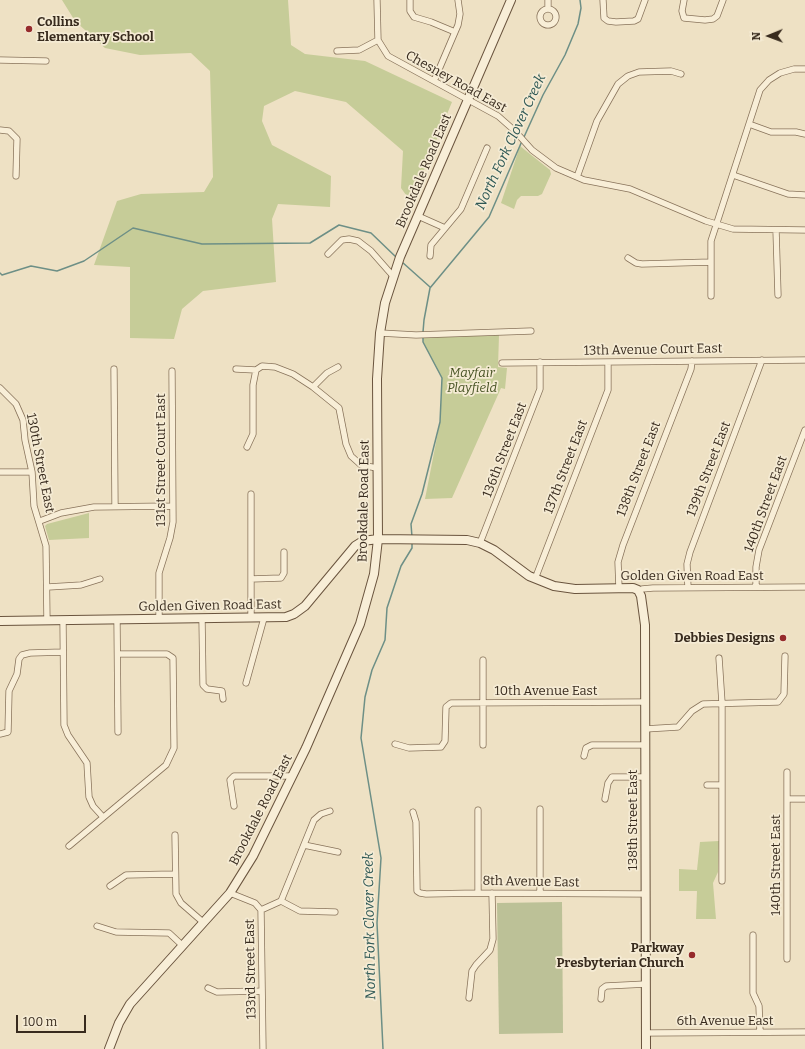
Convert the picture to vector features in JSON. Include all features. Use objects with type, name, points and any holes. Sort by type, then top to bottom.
[{"type":"street","points":[[337,52],[358,50],[378,40],[377,0]]},
{"type":"street","points":[[410,0],[412,14],[417,18],[455,32]]},
{"type":"street","points":[[434,81],[455,32],[459,18],[458,0]]},
{"type":"street","name":"Brookdale Road East","points":[[109,1049],[118,1022],[130,1004],[230,893],[253,856],[292,776],[360,624],[374,574],[378,539],[377,379],[380,333],[392,276],[511,0]]},
{"type":"street","points":[[548,0],[548,9]]},
{"type":"street","points":[[603,0],[603,14],[606,20],[616,22],[636,20],[645,0]]},
{"type":"street","points":[[684,0],[682,8],[684,18],[710,19],[719,14],[723,0]]},
{"type":"street","name":"Chesney Road East","points":[[378,40],[382,48],[394,60],[468,98],[498,116],[546,162],[576,177],[630,189],[716,224],[741,230],[805,230]]},
{"type":"street","points":[[0,60],[46,61]]},
{"type":"street","points":[[711,296],[711,241],[758,97],[763,85],[780,73],[805,69]]},
{"type":"street","points":[[576,177],[597,121],[618,84],[628,76],[639,72],[671,71],[681,74]]},
{"type":"street","points":[[749,124],[771,132],[796,132],[805,134]]},
{"type":"street","points":[[0,130],[9,131],[17,139],[16,176]]},
{"type":"street","points":[[430,256],[431,246],[461,209],[487,148]]},
{"type":"street","points":[[733,175],[788,194],[805,194]]},
{"type":"street","points":[[418,216],[445,228]]},
{"type":"street","points":[[776,230],[778,295]]},
{"type":"street","points":[[328,254],[342,240],[349,239],[358,241],[371,251],[392,276]]},
{"type":"street","points":[[628,258],[636,263],[642,264],[711,262]]},
{"type":"street","points":[[380,333],[416,335],[531,331]]},
{"type":"street","name":"139th Street East","points":[[688,588],[687,564],[690,552],[762,360]]},
{"type":"street","name":"13th Avenue Court East","points":[[502,363],[805,360]]},
{"type":"street","name":"138th Street East","points":[[619,588],[618,562],[623,545],[691,369],[692,361]]},
{"type":"street","name":"136th Street East","points":[[480,543],[540,389],[540,362]]},
{"type":"street","name":"137th Street East","points":[[536,579],[608,390],[608,362]]},
{"type":"street","points":[[236,369],[256,370],[262,366],[284,370],[313,387],[339,408],[346,444],[351,456],[361,465],[377,468]]},
{"type":"street","points":[[313,387],[327,373],[338,367]]},
{"type":"street","points":[[114,369],[116,506]]},
{"type":"street","points":[[247,447],[253,434],[252,385],[256,370]]},
{"type":"street","name":"131st Street Court East","points":[[159,619],[159,573],[171,535],[172,371]]},
{"type":"street","name":"130th Street East","points":[[0,388],[12,398],[22,416],[32,472],[34,506],[40,521],[46,546],[48,587],[47,621]]},
{"type":"street","name":"140th Street East","points":[[756,587],[756,559],[805,430]]},
{"type":"street","points":[[0,472],[32,472]]},
{"type":"street","points":[[251,494],[251,618]]},
{"type":"street","points":[[40,521],[94,506],[172,506]]},
{"type":"street","name":"Golden Given Road East","points":[[0,621],[286,617],[301,610],[355,546],[367,540],[378,539],[462,539],[480,543],[500,554],[529,576],[554,586],[566,588],[633,588],[639,591],[642,589],[653,588],[805,587]]},
{"type":"street","points":[[251,579],[281,578],[284,573],[284,552]]},
{"type":"street","points":[[48,587],[81,585],[100,579]]},
{"type":"street","name":"138th Street East","points":[[639,591],[644,618],[646,1049]]},
{"type":"street","points":[[246,683],[264,618]]},
{"type":"street","points":[[202,619],[204,685],[207,689],[222,691],[223,698]]},
{"type":"street","points":[[116,620],[118,654],[118,732]]},
{"type":"street","points":[[63,621],[64,725],[68,735],[87,763],[89,797],[93,806],[103,817]]},
{"type":"street","points":[[0,734],[8,732],[8,695],[17,674],[20,656],[30,653],[63,652]]},
{"type":"street","points":[[69,846],[166,765],[170,759],[174,741],[173,658],[170,655],[164,654],[118,654]]},
{"type":"street","points":[[645,729],[678,727],[698,706],[722,703],[775,703],[783,698],[785,656]]},
{"type":"street","points":[[719,658],[722,703],[722,881]]},
{"type":"street","points":[[483,660],[483,746]]},
{"type":"street","name":"10th Avenue East","points":[[395,744],[403,748],[441,747],[444,744],[448,704],[483,702],[645,702]]},
{"type":"street","points":[[584,756],[586,748],[592,745],[645,745]]},
{"type":"street","name":"140th Street East","points":[[786,772],[787,959]]},
{"type":"street","points":[[234,806],[230,780],[234,776],[292,776]]},
{"type":"street","points":[[605,799],[608,783],[612,777],[645,777]]},
{"type":"street","points":[[707,785],[722,785]]},
{"type":"street","points":[[787,799],[805,799]]},
{"type":"street","points":[[540,809],[540,893]]},
{"type":"street","points":[[478,810],[478,892]]},
{"type":"street","points":[[330,811],[321,814],[314,820],[281,901],[300,911],[335,912]]},
{"type":"street","name":"8th Avenue East","points":[[413,812],[416,822],[417,891],[426,894],[478,892],[645,894]]},
{"type":"street","points":[[175,835],[174,874],[176,891],[179,900],[204,923]]},
{"type":"street","points":[[304,845],[338,852]]},
{"type":"street","points":[[110,886],[126,875],[174,874]]},
{"type":"street","points":[[230,893],[254,903],[261,910]]},
{"type":"street","points":[[468,998],[472,971],[490,950],[493,940],[492,893]]},
{"type":"street","name":"133rd Street East","points":[[263,1049],[261,910],[281,901]]},
{"type":"street","points":[[97,926],[116,932],[169,933],[183,946]]},
{"type":"street","points":[[753,935],[753,993],[759,1006],[760,1032]]},
{"type":"street","points":[[601,999],[601,991],[604,987],[646,984]]},
{"type":"street","points":[[208,988],[217,992],[262,991]]},
{"type":"street","name":"6th Avenue East","points":[[646,1033],[805,1032]]},
{"type":"green space","points":[[62,0],[288,0],[291,45],[305,54],[365,61],[452,102],[411,202],[401,188],[403,151],[346,102],[295,91],[264,106],[262,121],[272,145],[331,176],[330,207],[278,204],[272,219],[276,282],[203,291],[182,309],[174,339],[130,338],[130,267],[94,265],[117,201],[141,194],[204,192],[213,177],[210,71],[191,53],[140,55],[105,48],[75,21]]},
{"type":"green space","points":[[520,146],[550,170],[551,174],[542,194],[538,196],[521,196],[517,200],[514,209],[501,203]]},
{"type":"green space","name":"Mayfair Playfield","points":[[499,335],[498,367],[507,368],[505,389],[501,388],[452,498],[425,499],[440,422],[442,378],[423,342],[423,336]]},
{"type":"green space","points":[[89,513],[89,538],[49,540],[45,526],[47,524]]},
{"type":"green space","points":[[719,841],[718,872],[713,883],[716,919],[696,919],[697,891],[679,891],[679,869],[697,870],[700,842]]},
{"type":"green space","points":[[562,902],[563,1033],[499,1034],[497,903]]},
{"type":"waterway","name":"North Fork Clover Creek","points":[[524,137],[543,95],[565,55],[578,24],[581,8],[580,0]]},
{"type":"waterway","name":"North Fork Clover Creek","points":[[423,332],[430,288],[489,217],[522,141]]},
{"type":"waterway","points":[[0,273],[2,275],[31,266],[57,271],[84,261],[133,228],[202,244],[310,243],[339,225],[371,233],[397,258]]},
{"type":"waterway","points":[[402,262],[430,287]]},
{"type":"waterway","name":"North Fork Clover Creek","points":[[412,537],[411,524],[422,494],[440,422],[442,378],[423,342],[423,336]]},
{"type":"waterway","name":"North Fork Clover Creek","points":[[383,1049],[377,923],[381,858],[361,738],[365,697],[372,670],[385,640],[387,608],[401,566],[412,548],[412,543]]},
{"type":"place","name":"Collins Elementary School","points":[[29,29]]},
{"type":"place","name":"Debbies Designs","points":[[783,638]]},
{"type":"place","name":"Parkway Presbyterian Church","points":[[692,955]]}]
